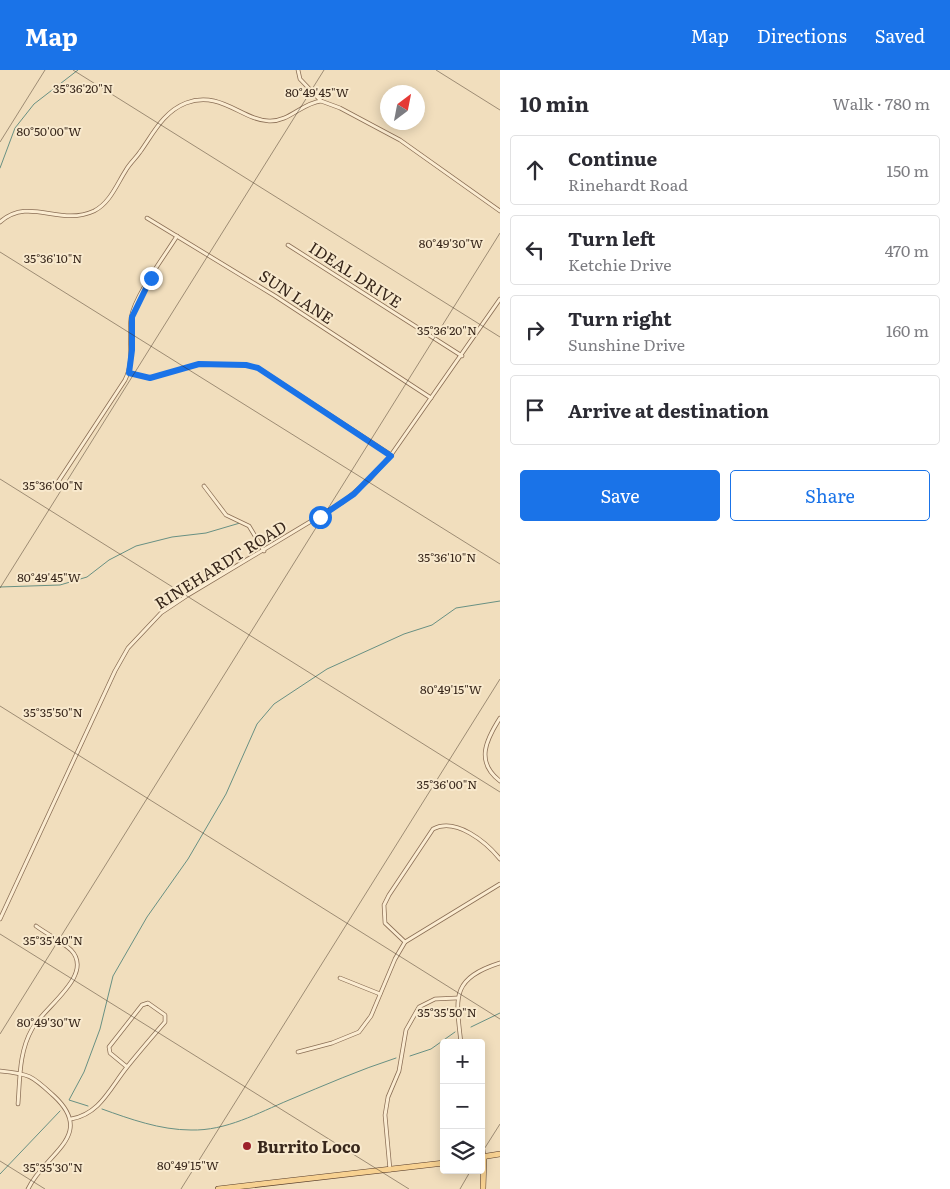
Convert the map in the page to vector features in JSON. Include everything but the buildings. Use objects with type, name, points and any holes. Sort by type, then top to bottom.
[{"type":"main road","points":[[485,1156],[500,1154]]},
{"type":"main road","points":[[218,1189],[440,1164]]},
{"type":"main road","points":[[483,1174],[483,1189]]},
{"type":"street","points":[[298,70],[303,84],[321,101],[332,104],[400,140],[500,211]]},
{"type":"street","points":[[0,222],[15,212],[22,210],[66,217],[94,211],[111,195],[127,169],[164,118],[174,109],[186,103],[208,100],[268,121],[286,118],[306,106],[321,101]]},
{"type":"street","name":"SUN LANE","points":[[147,218],[275,296],[431,398]]},
{"type":"street","points":[[54,488],[119,393],[129,373],[132,350],[132,317],[151,278],[177,236]]},
{"type":"street","name":"IDEAL DRIVE","points":[[288,245],[462,356]]},
{"type":"street","name":"RINEHARDT ROAD","points":[[0,919],[115,671],[128,648],[161,613],[343,502],[391,456],[500,299]]},
{"type":"street","points":[[129,373],[150,378],[199,364],[246,365],[258,368],[391,456]]},
{"type":"street","points":[[204,486],[226,515],[248,526],[264,551]]},
{"type":"street","points":[[500,718],[488,736],[484,753],[490,771],[500,781]]},
{"type":"street","points":[[405,942],[386,923],[384,905],[433,829],[446,825],[465,831],[494,852],[500,859]]},
{"type":"street","points":[[298,1052],[332,1043],[359,1032],[371,1016],[405,942],[500,884]]},
{"type":"street","points":[[18,1104],[23,1049],[32,1029],[41,1015],[72,982],[77,973],[77,962],[72,952],[36,926]]},
{"type":"street","points":[[461,1039],[457,998],[463,984],[473,974],[500,963]]},
{"type":"street","points":[[340,978],[380,994]]},
{"type":"street","points":[[390,1170],[385,1115],[388,1097],[403,1057],[406,1030],[419,1007],[434,999],[457,998]]},
{"type":"street","points":[[71,1119],[97,1107],[127,1067],[165,1022],[165,1015],[148,1003],[142,1005],[109,1047],[110,1053],[127,1067]]},
{"type":"street","points":[[0,1072],[20,1073],[36,1079],[65,1106],[71,1119],[70,1133],[64,1144],[28,1189]]},
{"type":"waterway","points":[[0,168],[15,128],[34,104],[78,70]]},
{"type":"waterway","points":[[0,587],[60,585],[87,577],[109,560],[136,546],[172,537],[206,533],[240,523]]},
{"type":"waterway","points":[[88,1106],[69,1100],[84,1072],[100,1029],[113,976],[147,917],[188,859],[226,794],[257,724],[274,704],[327,669],[404,634],[432,625],[456,608],[500,601]]},
{"type":"waterway","points":[[471,1027],[500,1013]]},
{"type":"waterway","points":[[410,1056],[431,1049],[455,1032]]},
{"type":"waterway","points":[[102,1109],[134,1120],[179,1130],[217,1128],[242,1120],[342,1078],[396,1058]]},
{"type":"waterway","points":[[0,1174],[60,1111]]},
{"type":"place","name":"Burrito Loco","points":[[247,1146]]},
{"type":"route","points":[[151,278],[132,317],[132,350],[129,373],[150,378],[181,367],[199,364],[246,365],[258,368],[391,456],[354,494],[320,517]]}]
